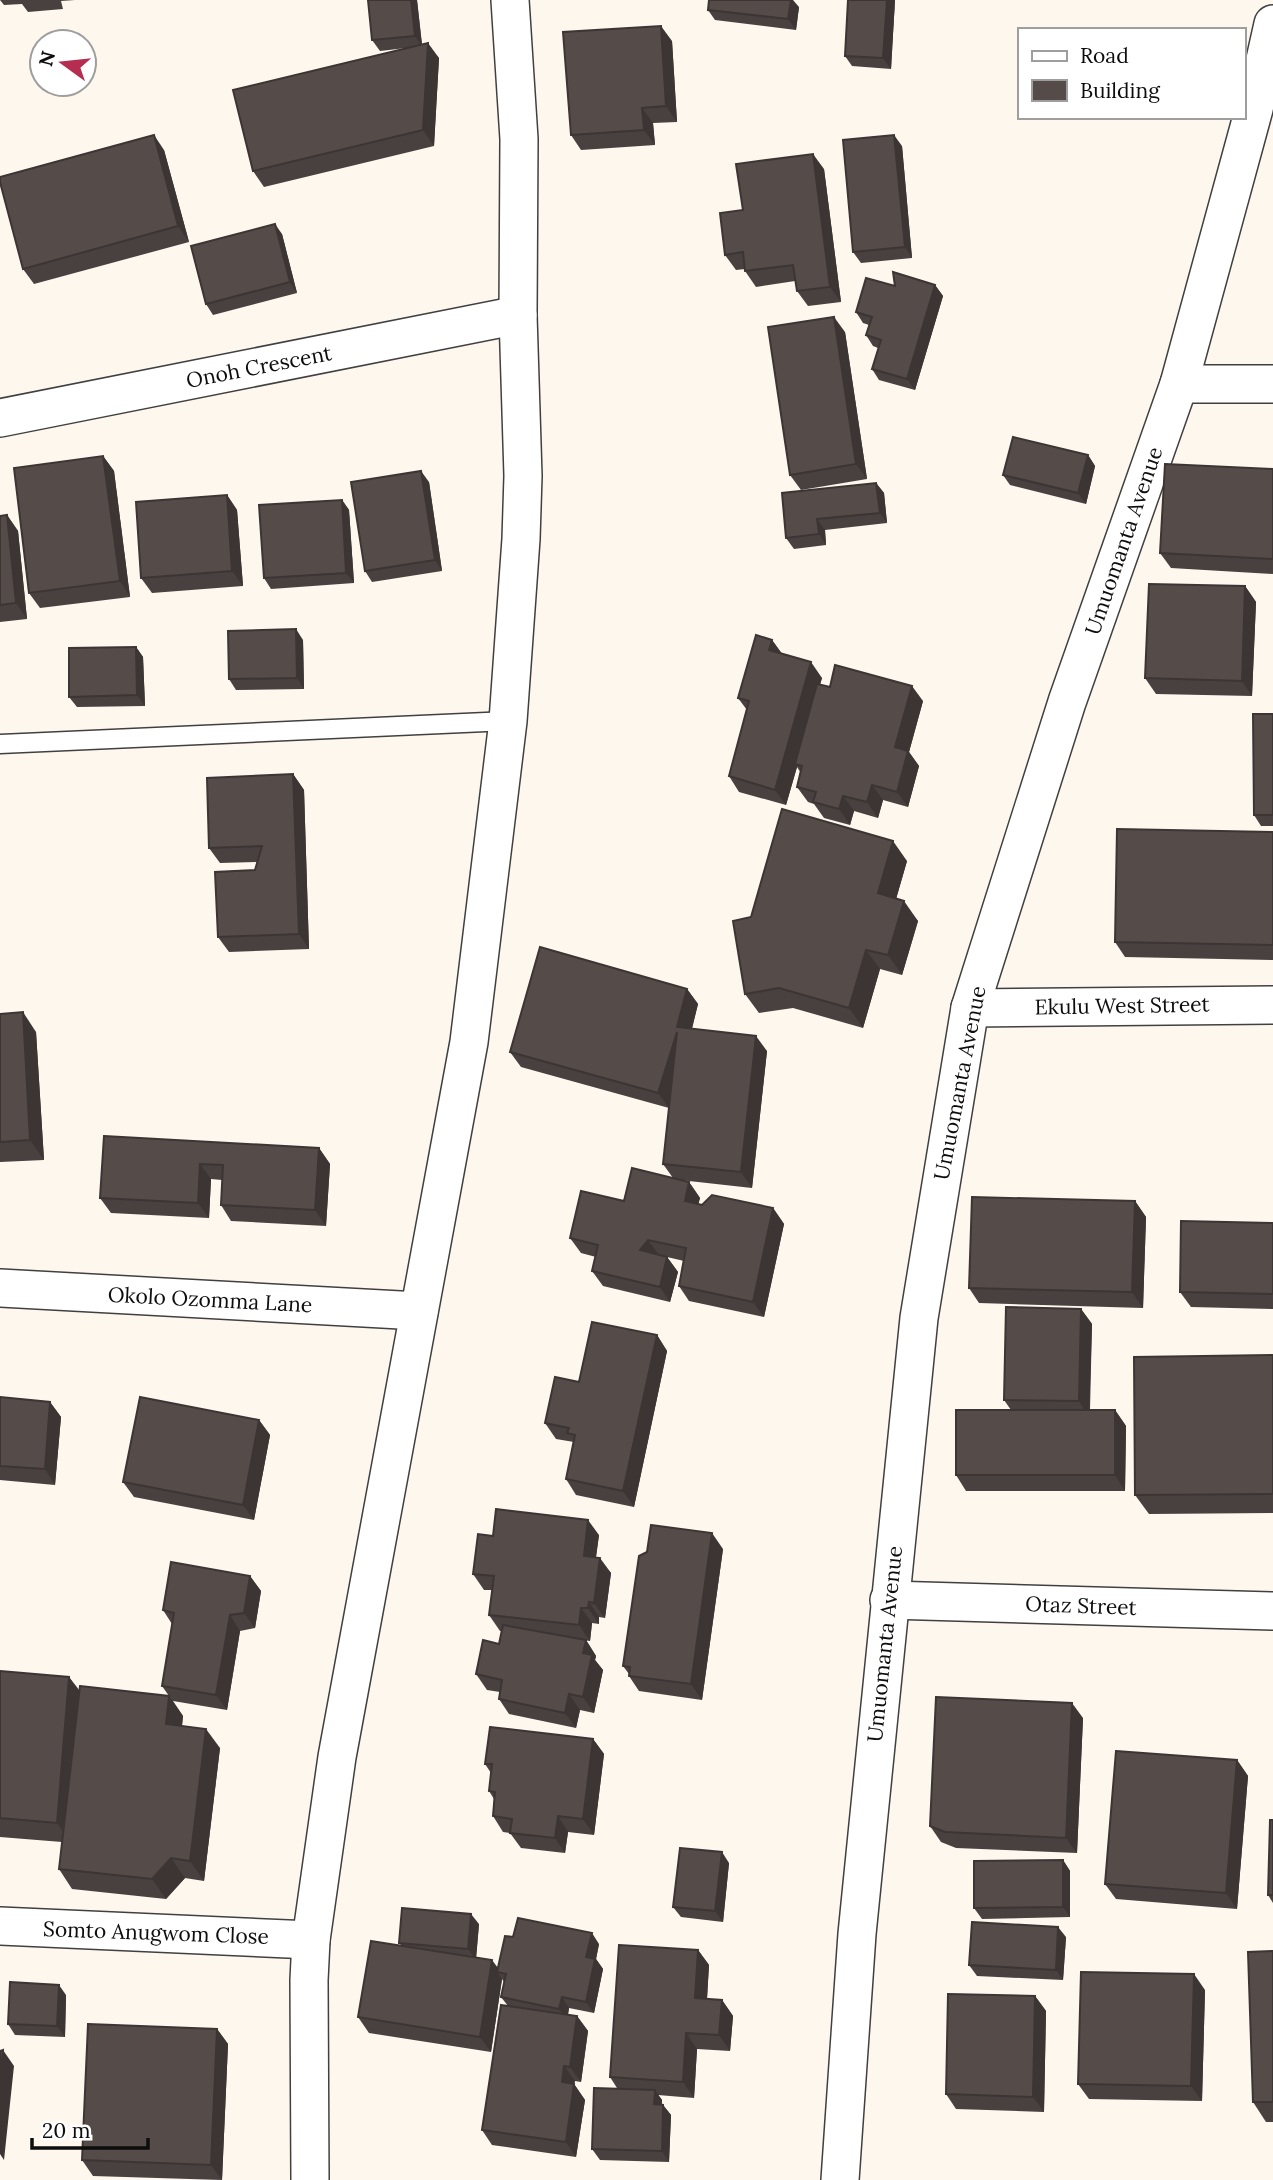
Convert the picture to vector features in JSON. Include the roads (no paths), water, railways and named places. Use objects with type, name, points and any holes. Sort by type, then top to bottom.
[{"type":"street","points":[[310,2180],[311,1940],[337,1757],[469,1042],[508,721],[523,476],[518,315],[519,139],[510,0]]},
{"type":"street","name":"Umuomanta Avenue","points":[[840,2180],[857,1934],[919,1318],[970,1008],[1067,702],[1179,384],[1254,109],[1273,24]]},
{"type":"street","name":"Onoh Crescent","points":[[0,418],[518,315]]},
{"type":"street","points":[[1179,384],[1273,384]]},
{"type":"street","name":"Ekulu West Street","points":[[970,1008],[1273,1005]]},
{"type":"street","name":"Okolo Ozomma Lane","points":[[0,1288],[419,1311]]},
{"type":"street","name":"Otaz Street","points":[[889,1600],[1273,1611]]},
{"type":"street","name":"Somto Anugwom Close","points":[[0,1926],[311,1940]]},
{"type":"lane","points":[[0,744],[508,721]]}]
